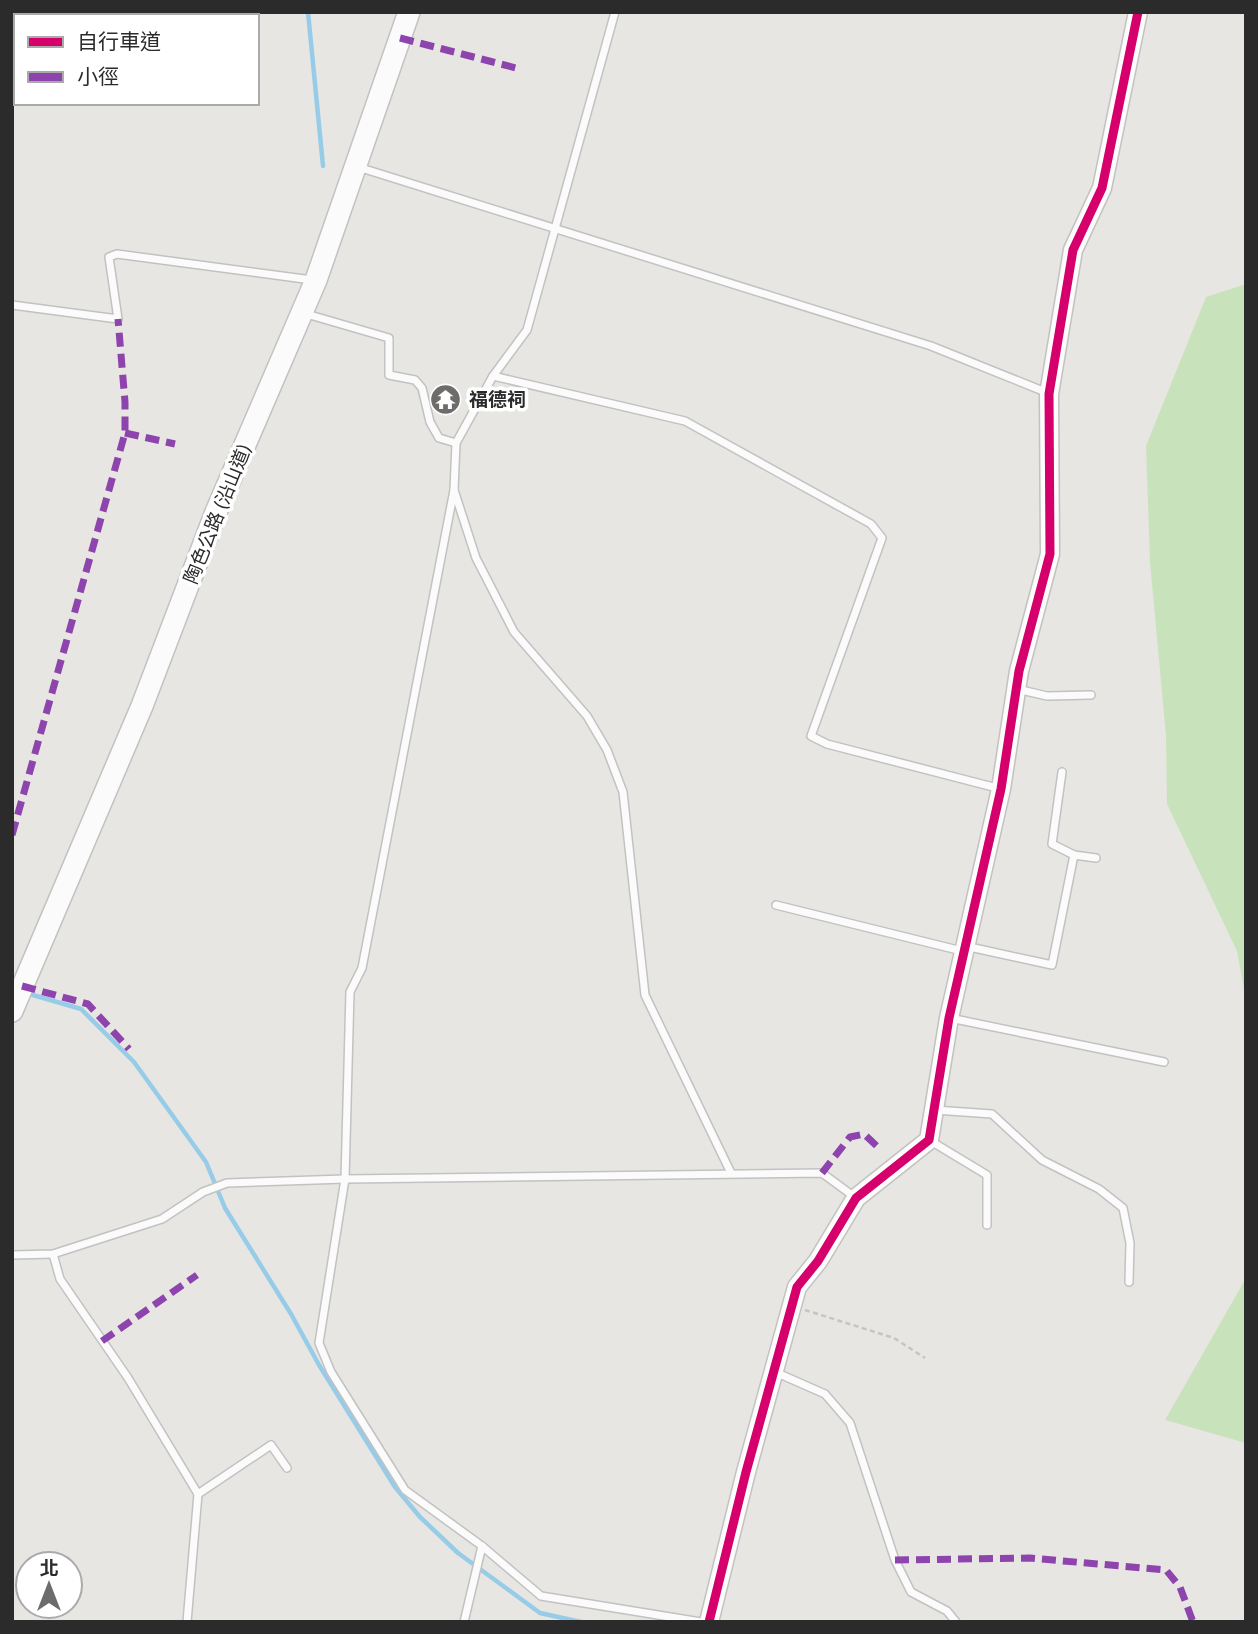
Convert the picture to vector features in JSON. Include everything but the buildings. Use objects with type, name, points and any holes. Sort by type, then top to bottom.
[{"type":"main road","name":"陶色公路 (沿山道)","points":[[13,1010],[17,985],[142,706],[216,512],[316,280],[409,12]]},
{"type":"street","points":[[709,1622],[746,1472],[797,1287],[818,1261],[856,1198],[929,1140],[949,1018],[1002,789],[1019,671],[1051,554],[1049,394],[1073,250],[1102,188],[1138,12]]},
{"type":"lane","points":[[615,12],[527,330],[493,376],[456,443],[454,489],[362,968],[350,992],[345,1179],[319,1343],[331,1372],[405,1490],[482,1546],[541,1596],[701,1622]]},
{"type":"lane","points":[[357,166],[931,346],[1049,394]]},
{"type":"lane","points":[[12,305],[118,320],[109,257],[117,254],[316,280]]},
{"type":"lane","points":[[302,313],[389,338],[389,375],[415,380],[422,388],[430,422],[439,438],[456,443]]},
{"type":"lane","points":[[493,376],[685,421],[871,524],[882,538],[811,736],[827,744],[1002,789]]},
{"type":"lane","points":[[454,489],[476,558],[514,632],[587,716],[607,750],[622,792],[645,995],[731,1173]]},
{"type":"lane","points":[[1017,689],[1047,696],[1091,695]]},
{"type":"lane","points":[[1062,772],[1052,844],[1074,855],[1096,858]]},
{"type":"lane","points":[[776,905],[964,949],[1052,965],[1074,855]]},
{"type":"lane","points":[[949,1018],[1164,1062]]},
{"type":"lane","points":[[934,1110],[992,1114],[1042,1160],[1099,1189],[1123,1208],[1130,1243],[1129,1282]]},
{"type":"lane","points":[[929,1140],[987,1175],[987,1225]]},
{"type":"lane","points":[[12,1255],[52,1254],[162,1219],[203,1192],[226,1183],[822,1173],[856,1198]]},
{"type":"lane","points":[[52,1254],[60,1279],[128,1378],[198,1494],[187,1622]]},
{"type":"lane","points":[[774,1372],[825,1394],[850,1423],[895,1560],[911,1592],[947,1611],[956,1622]]},
{"type":"lane","points":[[198,1494],[271,1445],[287,1468]]},
{"type":"lane","points":[[464,1622],[482,1546]]},
{"type":"path","points":[[792,1306],[894,1338],[925,1358]]},
{"type":"green space","points":[[1246,284],[1246,1000],[1237,951],[1167,804],[1166,736],[1150,562],[1146,446],[1206,297]]},
{"type":"green space","points":[[1246,1278],[1246,1443],[1165,1420]]},
{"type":"waterway","points":[[308,12],[323,166]]},
{"type":"waterway","points":[[26,993],[81,1009],[134,1062],[206,1162],[225,1208],[291,1314],[319,1365],[395,1487],[420,1517],[458,1553],[540,1613],[581,1622]]},
{"type":"marked path","points":[[400,38],[520,69]]},
{"type":"marked path","points":[[12,835],[125,433],[118,319]]},
{"type":"marked path","points":[[125,433],[175,444]]},
{"type":"marked path","points":[[22,986],[88,1004],[129,1049]]},
{"type":"marked path","points":[[822,1173],[850,1137],[864,1134],[880,1149]]},
{"type":"marked path","points":[[102,1341],[197,1275]]},
{"type":"marked path","points":[[895,1560],[1030,1558],[1166,1570],[1180,1587],[1193,1622]]},
{"type":"cycle path","points":[[709,1622],[746,1472],[797,1287],[818,1261],[856,1198],[929,1140],[949,1018],[1001,789],[1019,671],[1050,554],[1049,394],[1073,250],[1102,188],[1138,12]]},
{"type":"place","name":"福德祠","points":[[446,399]]}]
